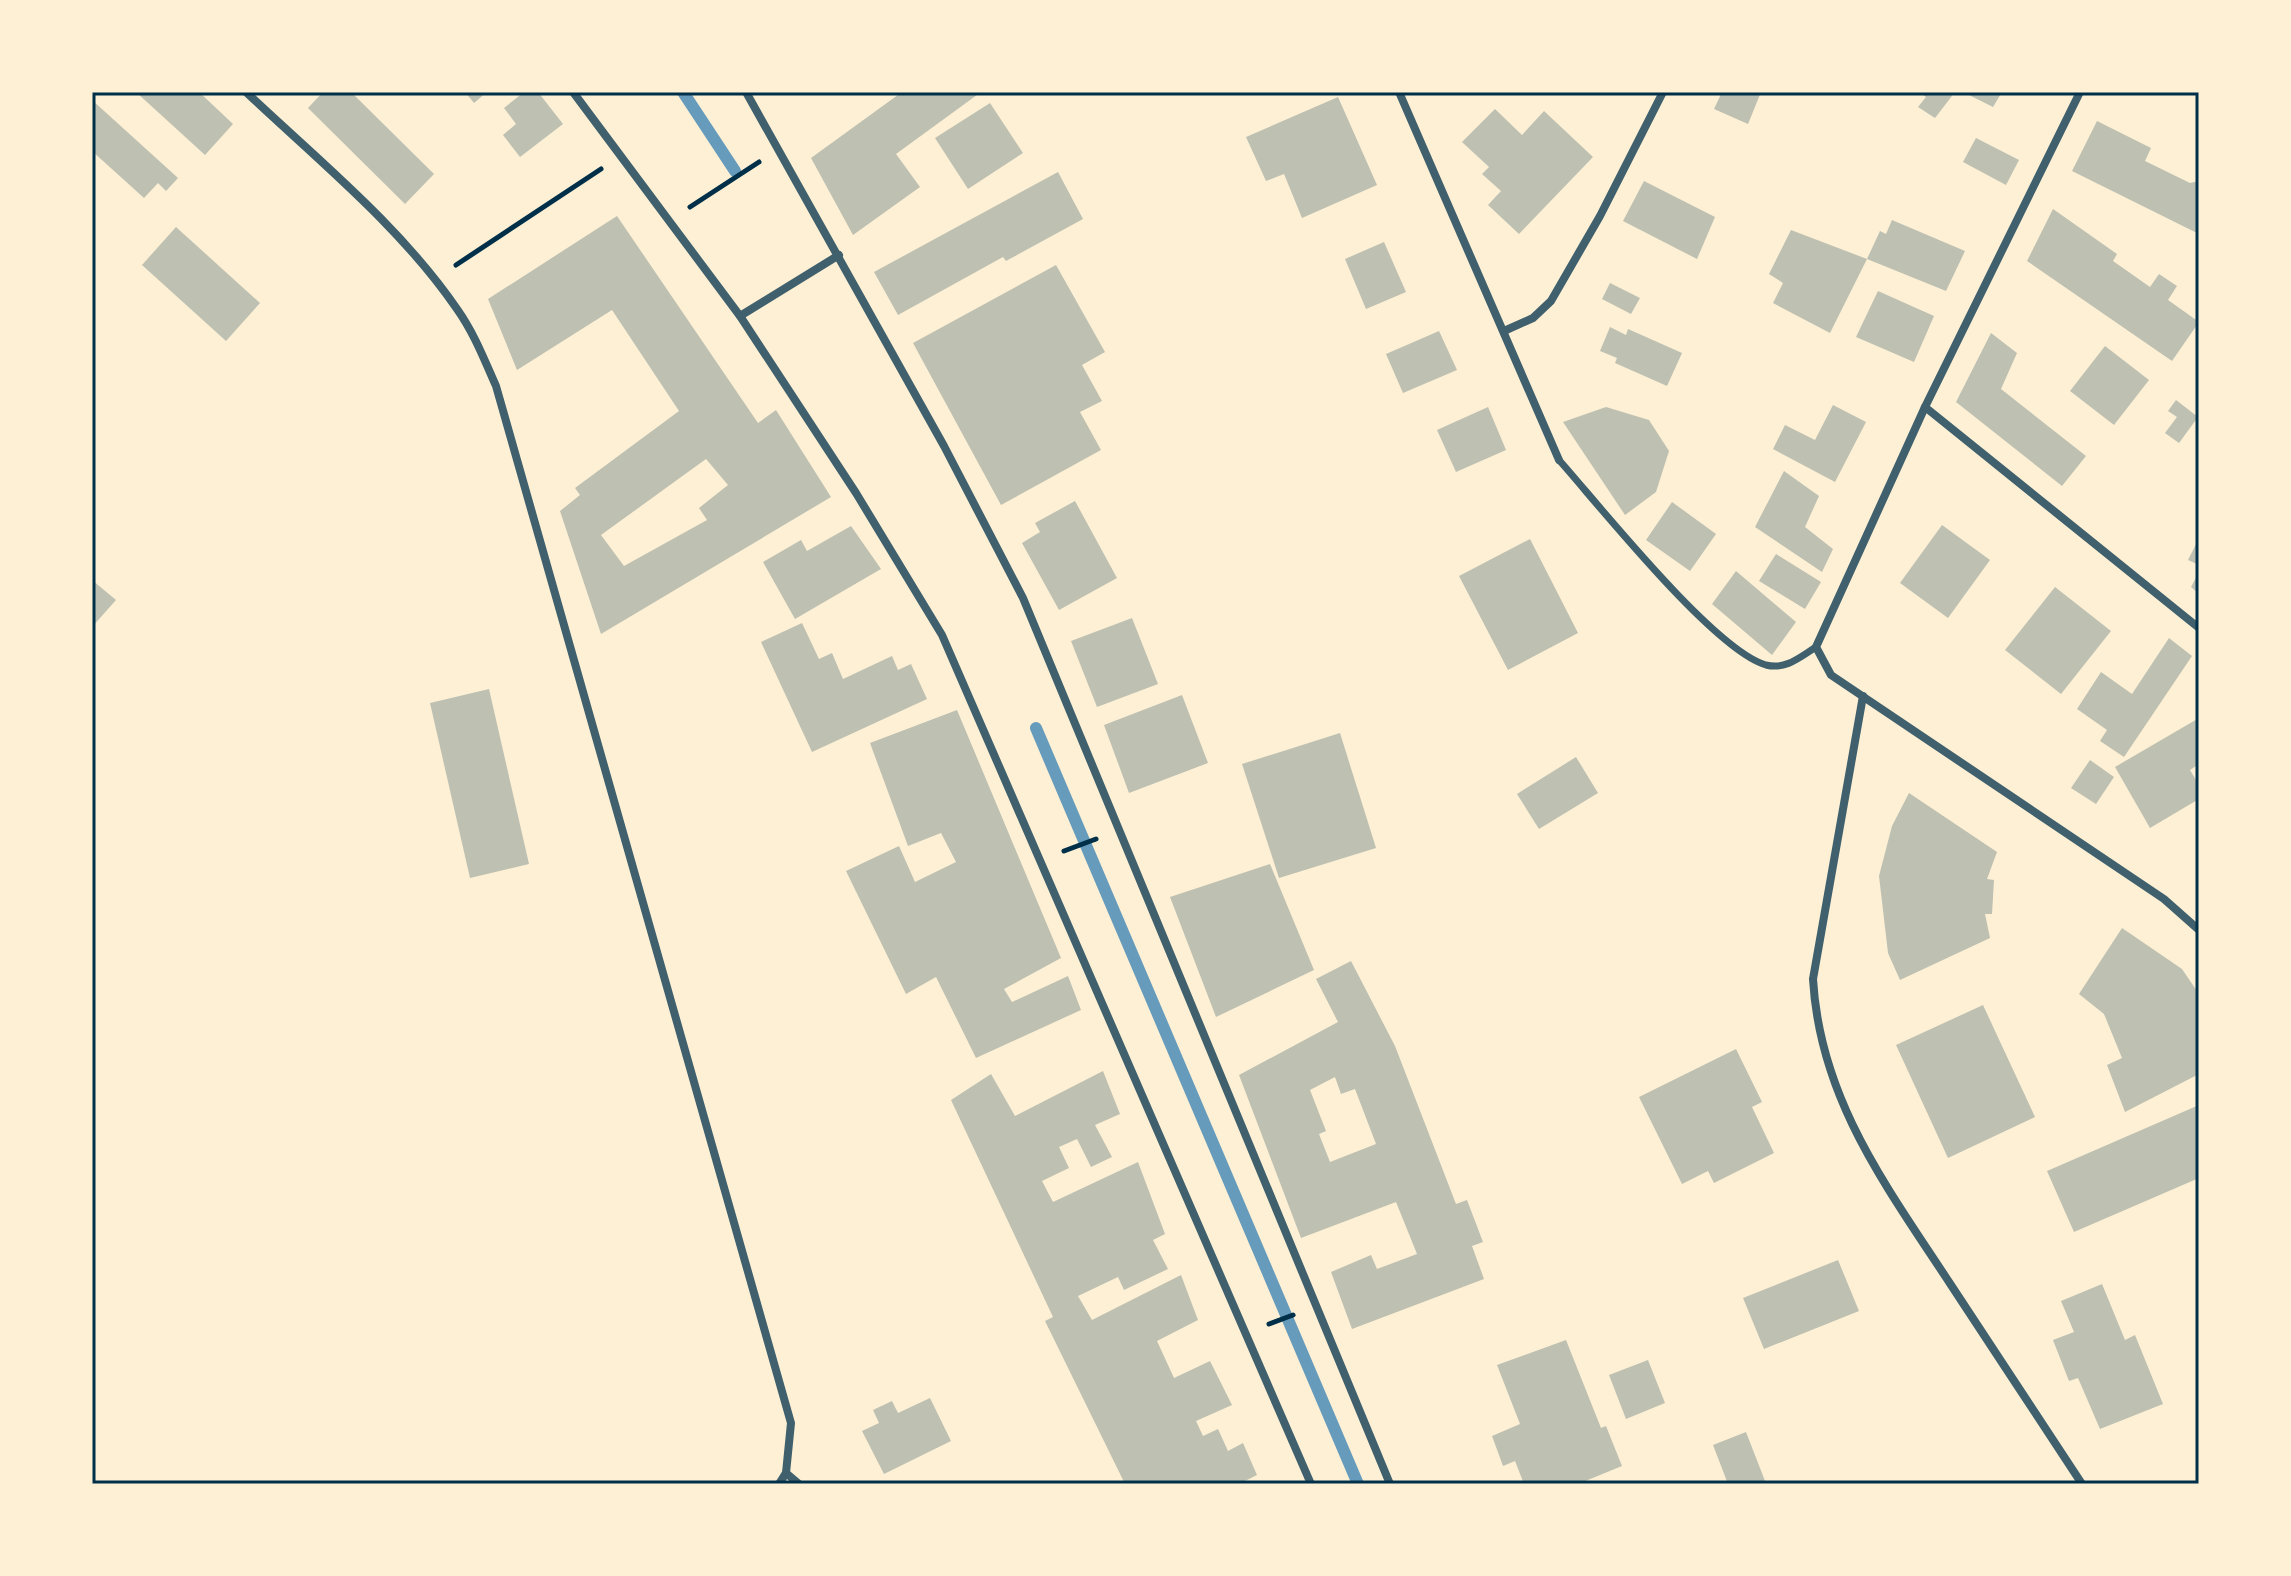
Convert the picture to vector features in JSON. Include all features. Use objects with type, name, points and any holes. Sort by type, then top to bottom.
[{"type":"street","points":[[246,92],[375,215],[435,279],[476,340],[496,386],[791,1423],[786,1473],[779,1484]]},
{"type":"street","points":[[573,92],[740,316],[922,598],[982,723],[1311,1484]]},
{"type":"street","points":[[746,92],[839,255],[1023,598],[1390,1484]]},
{"type":"street","points":[[1399,92],[1559,460],[1667,583],[1732,644],[1766,665],[1787,666],[1816,647],[1925,407],[2080,92]]},
{"type":"street","points":[[1504,331],[1533,318],[1551,301],[1600,216],[1663,92]]},
{"type":"street","points":[[740,316],[839,255]]},
{"type":"street","points":[[1925,407],[2199,628]]},
{"type":"street","points":[[1816,647],[1831,675],[2164,899],[2199,930]]},
{"type":"street","points":[[1863,696],[1813,979],[1816,1023],[1829,1072],[1853,1128],[1886,1186],[2082,1484]]},
{"type":"street","points":[[786,1473],[799,1484]]},
{"type":"path","points":[[669,221],[779,150]]},
{"type":"path","points":[[435,279],[580,184]]},
{"type":"path","points":[[1041,860],[1120,830]]},
{"type":"path","points":[[1246,1333],[1316,1305]]},
{"type":"building","points":[[136,92],[199,92],[233,124],[205,155]]},
{"type":"building","points":[[323,92],[351,92],[434,174],[405,204],[308,108]]},
{"type":"building","points":[[465,92],[487,92],[474,103]]},
{"type":"building","points":[[524,92],[538,92],[563,124],[520,157],[503,135],[516,124],[504,108]]},
{"type":"building","points":[[902,92],[981,92],[896,154],[920,187],[853,235],[811,158]]},
{"type":"building","points":[[1722,92],[1761,92],[1748,124],[1714,109]]},
{"type":"building","points":[[1919,92],[1955,92],[1935,118],[1918,107],[1926,97]]},
{"type":"building","points":[[1963,92],[2002,92],[1993,107]]},
{"type":"building","points":[[1338,97],[1377,185],[1302,218],[1284,174],[1266,181],[1246,137]]},
{"type":"building","points":[[92,100],[178,178],[166,191],[158,183],[144,198],[92,151]]},
{"type":"building","points":[[990,103],[1023,153],[968,189],[935,138]]},
{"type":"building","points":[[1495,109],[1522,135],[1544,111],[1593,157],[1519,234],[1488,205],[1501,191],[1482,174],[1489,167],[1462,142]]},
{"type":"building","points":[[2097,121],[2151,148],[2145,161],[2190,183],[2199,181],[2199,234],[2072,171]]},
{"type":"building","points":[[1976,138],[2019,160],[2006,185],[1963,162]]},
{"type":"building","points":[[1058,172],[1083,219],[1006,261],[1003,257],[898,315],[874,272]]},
{"type":"building","points":[[1644,181],[1715,217],[1697,259],[1623,221]]},
{"type":"building","points":[[2053,209],[2117,254],[2113,261],[2150,287],[2159,274],[2177,286],[2168,300],[2199,322],[2172,361],[2027,261]]},
{"type":"building","points":[[617,216],[758,423],[776,410],[831,497],[601,634],[560,511],[580,495],[575,488],[679,411],[612,310],[517,370],[488,299]],"holes":[[[706,459],[728,485],[699,508],[707,520],[624,566],[601,535]]]},
{"type":"building","points":[[1892,220],[1965,251],[1946,291],[1867,259],[1880,231],[1886,234]]},
{"type":"building","points":[[176,227],[260,303],[226,341],[142,265]]},
{"type":"building","points":[[1791,230],[1867,259],[1830,333],[1773,303],[1783,283],[1769,274]]},
{"type":"building","points":[[1384,242],[1406,292],[1366,309],[1345,259]]},
{"type":"building","points":[[1056,265],[1105,352],[1082,365],[1102,401],[1080,412],[1101,450],[1001,505],[913,343]]},
{"type":"building","points":[[1610,283],[1640,298],[1631,314],[1602,299]]},
{"type":"building","points":[[1878,291],[1934,316],[1914,362],[1856,337]]},
{"type":"building","points":[[1610,327],[1626,335],[1628,329],[1682,353],[1667,386],[1615,363],[1617,358],[1600,351]]},
{"type":"building","points":[[1439,331],[1457,370],[1403,393],[1386,354]]},
{"type":"building","points":[[1991,333],[2017,353],[2001,389],[2086,456],[2062,486],[1956,402]]},
{"type":"building","points":[[2105,346],[2149,380],[2114,425],[2070,391]]},
{"type":"building","points":[[2176,400],[2198,417],[2179,443],[2165,433],[2177,417],[2168,411]]},
{"type":"building","points":[[1833,405],[1866,422],[1835,482],[1773,449],[1785,425],[1815,440]]},
{"type":"building","points":[[1488,407],[1506,450],[1456,472],[1437,430]]},
{"type":"building","points":[[1606,407],[1649,420],[1669,451],[1656,492],[1625,515],[1563,422]]},
{"type":"building","points":[[1784,471],[1819,496],[1805,527],[1833,549],[1822,572],[1755,527]]},
{"type":"building","points":[[1075,501],[1117,578],[1059,610],[1022,543],[1040,532],[1035,523]]},
{"type":"building","points":[[1672,502],[1716,534],[1690,571],[1646,540]]},
{"type":"building","points":[[1942,525],[1990,560],[1948,618],[1900,583]]},
{"type":"building","points":[[851,526],[881,569],[795,619],[763,562],[801,540],[807,551]]},
{"type":"building","points":[[2199,538],[2199,565],[2188,560]]},
{"type":"building","points":[[1530,539],[1578,633],[1508,670],[1459,576]]},
{"type":"building","points":[[1776,554],[1821,582],[1805,609],[1759,581]]},
{"type":"building","points":[[1736,571],[1796,622],[1772,655],[1712,604]]},
{"type":"building","points":[[2199,572],[2199,594],[2191,587]]},
{"type":"building","points":[[92,580],[116,600],[92,627]]},
{"type":"building","points":[[2055,587],[2111,631],[2061,694],[2005,650]]},
{"type":"building","points":[[1132,618],[1158,684],[1097,707],[1071,641]]},
{"type":"building","points":[[802,623],[819,659],[832,653],[843,679],[892,656],[898,670],[911,664],[927,699],[812,752],[761,642]]},
{"type":"building","points":[[2169,638],[2192,656],[2124,757],[2100,741],[2107,730],[2077,709],[2101,672],[2132,694]]},
{"type":"building","points":[[489,689],[529,864],[470,878],[430,703]]},
{"type":"building","points":[[1182,695],[1208,763],[1129,793],[1104,725]]},
{"type":"building","points":[[957,710],[1061,958],[1004,989],[1012,1002],[1068,976],[1081,1010],[976,1058],[936,977],[906,994],[846,871],[899,846],[915,882],[956,862],[941,833],[908,846],[870,743]]},
{"type":"building","points":[[2199,718],[2199,764],[2190,770],[2199,785],[2199,799],[2150,828],[2115,767]]},
{"type":"building","points":[[1340,733],[1376,848],[1279,878],[1242,764]]},
{"type":"building","points":[[1576,757],[1598,793],[1539,829],[1517,794]]},
{"type":"building","points":[[2090,760],[2114,777],[2096,804],[2071,788]]},
{"type":"building","points":[[1909,793],[1997,852],[1987,879],[1994,880],[1992,914],[1985,914],[1990,938],[1900,980],[1888,953],[1879,876],[1892,826]]},
{"type":"building","points":[[1270,864],[1314,970],[1216,1017],[1170,897]]},
{"type":"building","points":[[2122,928],[2182,969],[2199,994],[2199,1074],[2125,1112],[2107,1065],[2122,1058],[2104,1014],[2079,994]]},
{"type":"building","points":[[1351,961],[1395,1046],[1456,1204],[1467,1200],[1483,1242],[1472,1246],[1484,1279],[1352,1329],[1331,1272],[1371,1255],[1377,1269],[1417,1254],[1396,1202],[1301,1238],[1239,1075],[1338,1022],[1316,979]],"holes":[[[1335,1077],[1341,1094],[1355,1089],[1376,1144],[1330,1162],[1319,1134],[1326,1131],[1310,1090]]]},
{"type":"building","points":[[1983,1005],[2035,1117],[1948,1158],[1896,1045]]},
{"type":"building","points":[[1736,1049],[1762,1102],[1752,1107],[1774,1153],[1714,1183],[1708,1171],[1682,1184],[1639,1097]]},
{"type":"building","points":[[1103,1071],[1120,1114],[1095,1125],[1112,1157],[1091,1167],[1077,1139],[1059,1147],[1069,1168],[1042,1181],[1053,1202],[1138,1162],[1165,1234],[1153,1240],[1168,1269],[1124,1290],[1118,1277],[1078,1296],[1092,1320],[1181,1275],[1198,1320],[1157,1341],[1174,1378],[1210,1361],[1232,1405],[1196,1421],[1203,1436],[1218,1429],[1228,1451],[1243,1443],[1257,1475],[1239,1484],[1125,1484],[1045,1321],[1053,1317],[951,1100],[991,1074],[1015,1116]]},
{"type":"building","points":[[2199,1105],[2199,1178],[2074,1232],[2047,1171]]},
{"type":"building","points":[[1838,1260],[1859,1311],[1764,1349],[1743,1298]]},
{"type":"building","points":[[2102,1284],[2125,1340],[2135,1335],[2163,1404],[2100,1429],[2078,1378],[2069,1381],[2053,1340],[2074,1332],[2061,1301]]},
{"type":"building","points":[[1566,1340],[1601,1428],[1606,1426],[1622,1466],[1578,1484],[1524,1484],[1515,1461],[1503,1466],[1492,1436],[1520,1424],[1497,1365]]},
{"type":"building","points":[[1648,1360],[1665,1403],[1626,1419],[1609,1375]]},
{"type":"building","points":[[930,1398],[951,1441],[884,1474],[862,1431],[879,1423],[873,1410],[892,1401],[898,1413]]},
{"type":"building","points":[[1746,1432],[1765,1481],[1728,1484],[1713,1445]]},
{"type":"waterway","points":[[683,92],[735,171]]},
{"type":"waterway","points":[[1036,728],[1358,1484]]}]
